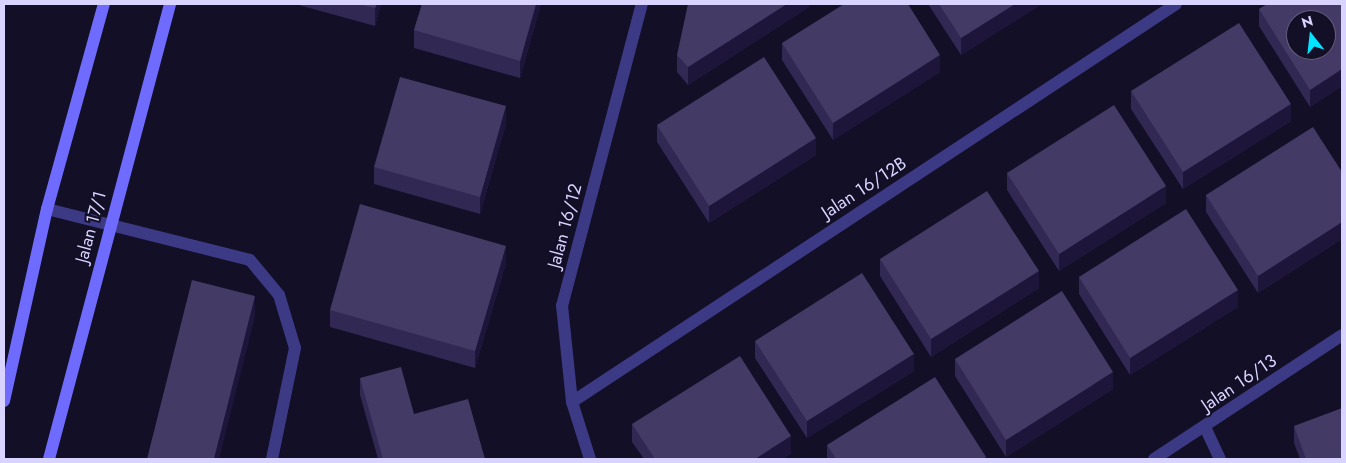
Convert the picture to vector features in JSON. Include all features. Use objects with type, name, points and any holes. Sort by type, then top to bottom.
[{"type":"street","points":[[4,401],[47,209],[104,4]]},
{"type":"street","name":"Jalan 17/1","points":[[49,459],[109,225],[170,4]]},
{"type":"street","name":"Jalan 16/12","points":[[590,459],[572,402],[562,306],[642,4]]},
{"type":"street","name":"Jalan 16/12B","points":[[572,402],[1176,4]]},
{"type":"street","points":[[47,209],[250,260],[279,295],[295,348],[272,459]]},
{"type":"street","name":"Jalan 16/13","points":[[1154,459],[1205,427],[1342,334]]},
{"type":"street","points":[[1205,427],[1220,459]]},
{"type":"building","points":[[358,4],[377,4],[375,8]]},
{"type":"building","points":[[422,4],[536,4],[520,61],[414,30]]},
{"type":"building","points":[[688,4],[787,4],[688,67],[677,55]]},
{"type":"building","points":[[844,4],[908,4],[940,55],[833,123],[782,43]]},
{"type":"building","points":[[939,4],[1015,4],[961,38]]},
{"type":"building","points":[[1267,4],[1342,4],[1342,69],[1310,90],[1291,60],[1336,60],[1336,10],[1286,10],[1286,52],[1259,9]]},
{"type":"building","points":[[1239,23],[1291,104],[1183,172],[1131,91]]},
{"type":"building","points":[[764,57],[816,138],[709,206],[657,125]]},
{"type":"building","points":[[400,77],[506,106],[480,197],[374,167]]},
{"type":"building","points":[[1114,105],[1166,186],[1059,254],[1007,173]]},
{"type":"building","points":[[1313,127],[1342,172],[1342,222],[1258,276],[1206,195]]},
{"type":"building","points":[[987,191],[1039,271],[931,339],[880,259]]},
{"type":"building","points":[[360,204],[506,246],[475,351],[330,310]]},
{"type":"building","points":[[1186,209],[1238,290],[1130,358],[1079,277]]},
{"type":"building","points":[[862,273],[914,354],[807,421],[755,341]]},
{"type":"building","points":[[192,280],[255,296],[214,459],[147,459]]},
{"type":"building","points":[[1062,291],[1113,372],[1006,440],[955,359]]},
{"type":"building","points":[[740,356],[791,436],[755,459],[655,459],[632,424]]},
{"type":"building","points":[[401,367],[414,414],[468,399],[485,459],[383,459],[360,378]]},
{"type":"building","points":[[935,377],[986,457],[983,459],[836,459],[827,445]]},
{"type":"building","points":[[1342,408],[1342,459],[1306,459],[1294,426]]}]
